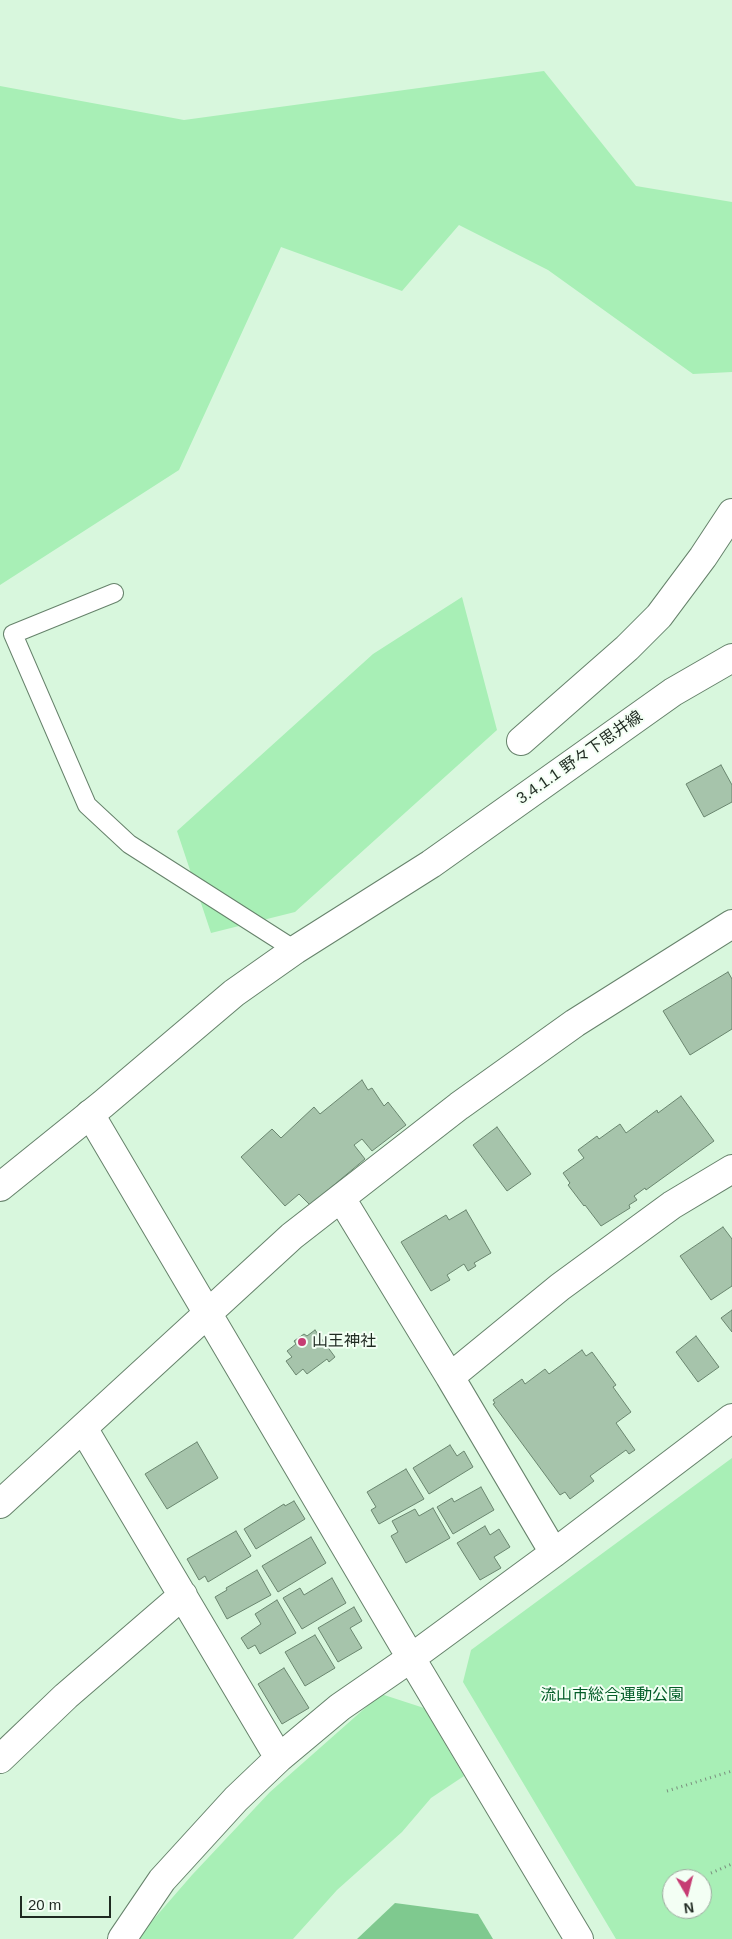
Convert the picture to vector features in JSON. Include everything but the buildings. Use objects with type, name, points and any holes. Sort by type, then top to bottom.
[{"type":"street","points":[[521,741],[627,648],[659,616],[703,557],[732,513]]},
{"type":"street","name":"3.4.1.1 野々下思井線","points":[[0,1187],[234,994],[295,950],[431,864],[673,692],[732,658]]},
{"type":"street","points":[[0,1504],[292,1236],[459,1106],[575,1023],[732,924]]},
{"type":"street","points":[[90,1114],[579,1939]]},
{"type":"street","points":[[450,1377],[560,1288],[672,1205],[732,1169]]},
{"type":"street","points":[[341,1198],[554,1553]]},
{"type":"street","points":[[122,1939],[162,1880],[236,1799],[278,1758],[340,1707],[411,1658],[554,1553],[732,1418]]},
{"type":"street","points":[[83,1428],[278,1758]]},
{"type":"street","points":[[0,1760],[66,1696],[183,1595]]},
{"type":"lane","points":[[114,593],[13,634],[88,805],[129,844],[295,950]]},
{"type":"path","points":[[667,1791],[732,1771]]},
{"type":"path","points":[[712,1873],[732,1864]]},
{"type":"green space","points":[[544,71],[636,186],[732,202],[732,372],[693,374],[548,270],[459,225],[402,291],[281,247],[179,470],[0,585],[0,86],[184,120]]},
{"type":"green space","points":[[462,597],[497,730],[295,912],[211,933],[177,831],[373,654]]},
{"type":"green space","name":"流山市総合運動公園","points":[[732,1458],[732,1939],[616,1939],[463,1682],[471,1650]]},
{"type":"green space","points":[[381,1694],[424,1708],[464,1776],[431,1798],[402,1832],[337,1890],[293,1939],[139,1939],[146,1928],[192,1875],[270,1792]]},
{"type":"shaded area","points":[[395,1903],[478,1914],[493,1939],[357,1939]]},
{"type":"place","name":"山王神社","points":[[302,1342]]}]
